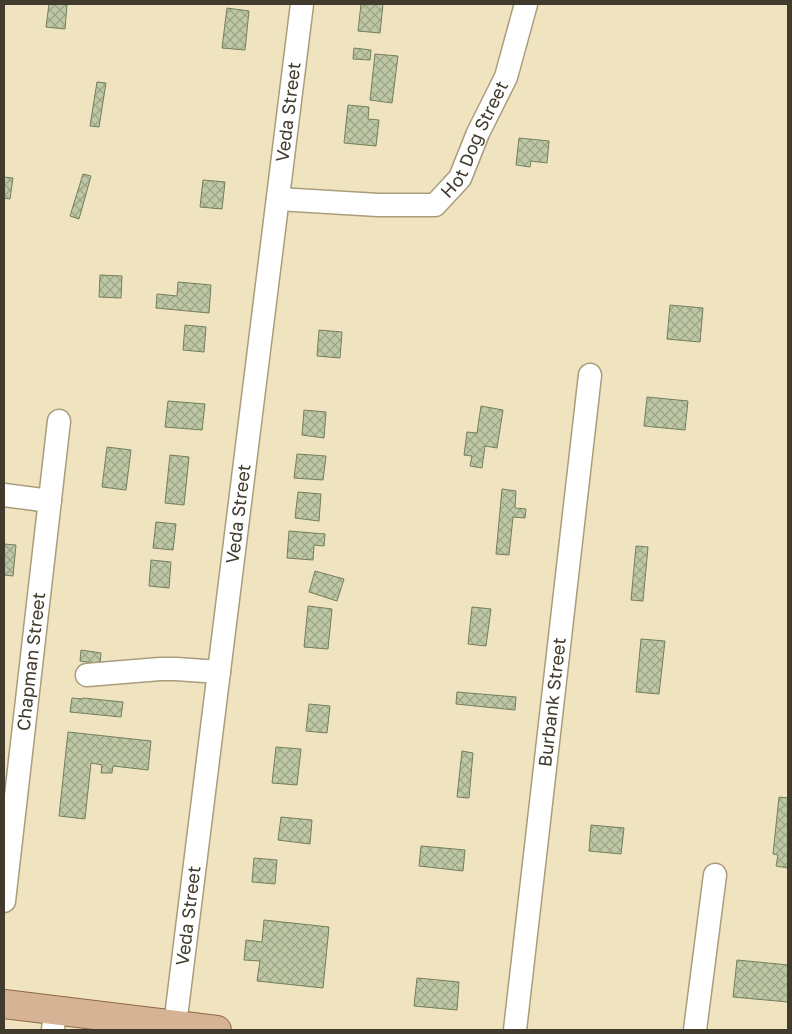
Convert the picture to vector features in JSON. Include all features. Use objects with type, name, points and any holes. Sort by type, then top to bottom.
[{"type":"main road","points":[[4,1004],[54,1020],[175,1025],[217,1030]]},
{"type":"street","name":"Veda Street","points":[[175,1025],[302,4]]},
{"type":"street","name":"Hot Dog Street","points":[[278,200],[435,205],[460,178],[478,133],[506,77],[526,4]]},
{"type":"street","name":"Burbank Street","points":[[514,1030],[590,374]]},
{"type":"street","name":"Chapman Street","points":[[4,901],[10,788],[60,421]]},
{"type":"street","points":[[4,495],[50,501]]},
{"type":"street","points":[[87,675],[176,668],[219,672]]},
{"type":"street","points":[[695,1030],[715,874]]},
{"type":"building","points":[[49,4],[67,4],[65,29],[46,27]]},
{"type":"building","points":[[361,4],[383,4],[380,33],[358,31]]},
{"type":"building","points":[[227,8],[249,11],[245,50],[222,48]]},
{"type":"building","points":[[354,48],[371,50],[370,60],[353,59]]},
{"type":"building","points":[[375,54],[398,56],[392,103],[370,100]]},
{"type":"building","points":[[97,82],[106,83],[99,127],[90,126]]},
{"type":"building","points":[[348,105],[369,107],[368,119],[379,120],[376,146],[344,143]]},
{"type":"building","points":[[519,138],[549,141],[547,163],[531,161],[530,167],[516,165]]},
{"type":"building","points":[[83,174],[91,176],[79,219],[70,216]]},
{"type":"building","points":[[4,177],[13,178],[10,199],[4,198]]},
{"type":"building","points":[[203,180],[225,182],[222,209],[200,207]]},
{"type":"building","points":[[100,275],[122,276],[121,298],[99,297]]},
{"type":"building","points":[[178,282],[211,285],[209,313],[156,308],[157,294],[177,296]]},
{"type":"building","points":[[670,305],[703,308],[700,342],[667,339]]},
{"type":"building","points":[[185,325],[206,327],[204,352],[183,350]]},
{"type":"building","points":[[319,330],[342,332],[340,358],[317,356]]},
{"type":"building","points":[[647,397],[688,401],[685,430],[644,426]]},
{"type":"building","points":[[168,401],[205,404],[202,430],[165,427]]},
{"type":"building","points":[[481,406],[503,410],[497,448],[485,446],[482,468],[470,466],[472,456],[464,455],[467,432],[477,433]]},
{"type":"building","points":[[304,410],[326,412],[324,438],[302,435]]},
{"type":"building","points":[[107,447],[131,450],[126,490],[102,487]]},
{"type":"building","points":[[297,454],[326,456],[323,480],[294,478]]},
{"type":"building","points":[[170,455],[189,457],[184,505],[165,503]]},
{"type":"building","points":[[502,489],[516,491],[515,508],[526,509],[525,518],[513,517],[509,555],[496,554]]},
{"type":"building","points":[[298,492],[321,494],[319,521],[295,518]]},
{"type":"building","points":[[156,522],[176,524],[173,550],[153,548]]},
{"type":"building","points":[[289,531],[325,534],[324,546],[314,545],[313,560],[287,558]]},
{"type":"building","points":[[4,544],[16,545],[13,576],[4,575]]},
{"type":"building","points":[[636,546],[648,547],[643,601],[631,600]]},
{"type":"building","points":[[151,560],[171,562],[169,588],[149,586]]},
{"type":"building","points":[[315,571],[344,579],[337,601],[309,592]]},
{"type":"building","points":[[308,606],[332,609],[328,649],[304,647]]},
{"type":"building","points":[[472,607],[491,609],[486,646],[468,644]]},
{"type":"building","points":[[641,639],[665,641],[659,694],[636,692]]},
{"type":"building","points":[[81,650],[101,653],[100,664],[80,661]]},
{"type":"building","points":[[457,692],[516,697],[515,710],[456,704]]},
{"type":"building","points":[[72,698],[123,702],[121,717],[70,712]]},
{"type":"building","points":[[309,704],[330,706],[327,733],[306,731]]},
{"type":"building","points":[[68,732],[151,741],[148,770],[113,766],[112,773],[101,773],[102,765],[91,763],[85,819],[59,816]]},
{"type":"building","points":[[276,747],[301,749],[297,785],[272,783]]},
{"type":"building","points":[[462,751],[473,753],[469,798],[457,797]]},
{"type":"building","points":[[779,797],[788,798],[788,868],[776,866],[778,855],[773,854]]},
{"type":"building","points":[[281,817],[312,820],[310,844],[278,840]]},
{"type":"building","points":[[591,825],[624,828],[621,854],[589,851]]},
{"type":"building","points":[[421,846],[465,850],[463,871],[419,866]]},
{"type":"building","points":[[254,858],[277,860],[275,884],[252,882]]},
{"type":"building","points":[[264,920],[329,927],[323,988],[257,981],[260,961],[244,960],[246,940],[262,942]]},
{"type":"building","points":[[737,960],[788,965],[788,1002],[733,997]]},
{"type":"building","points":[[417,978],[459,982],[457,1010],[414,1006]]}]
